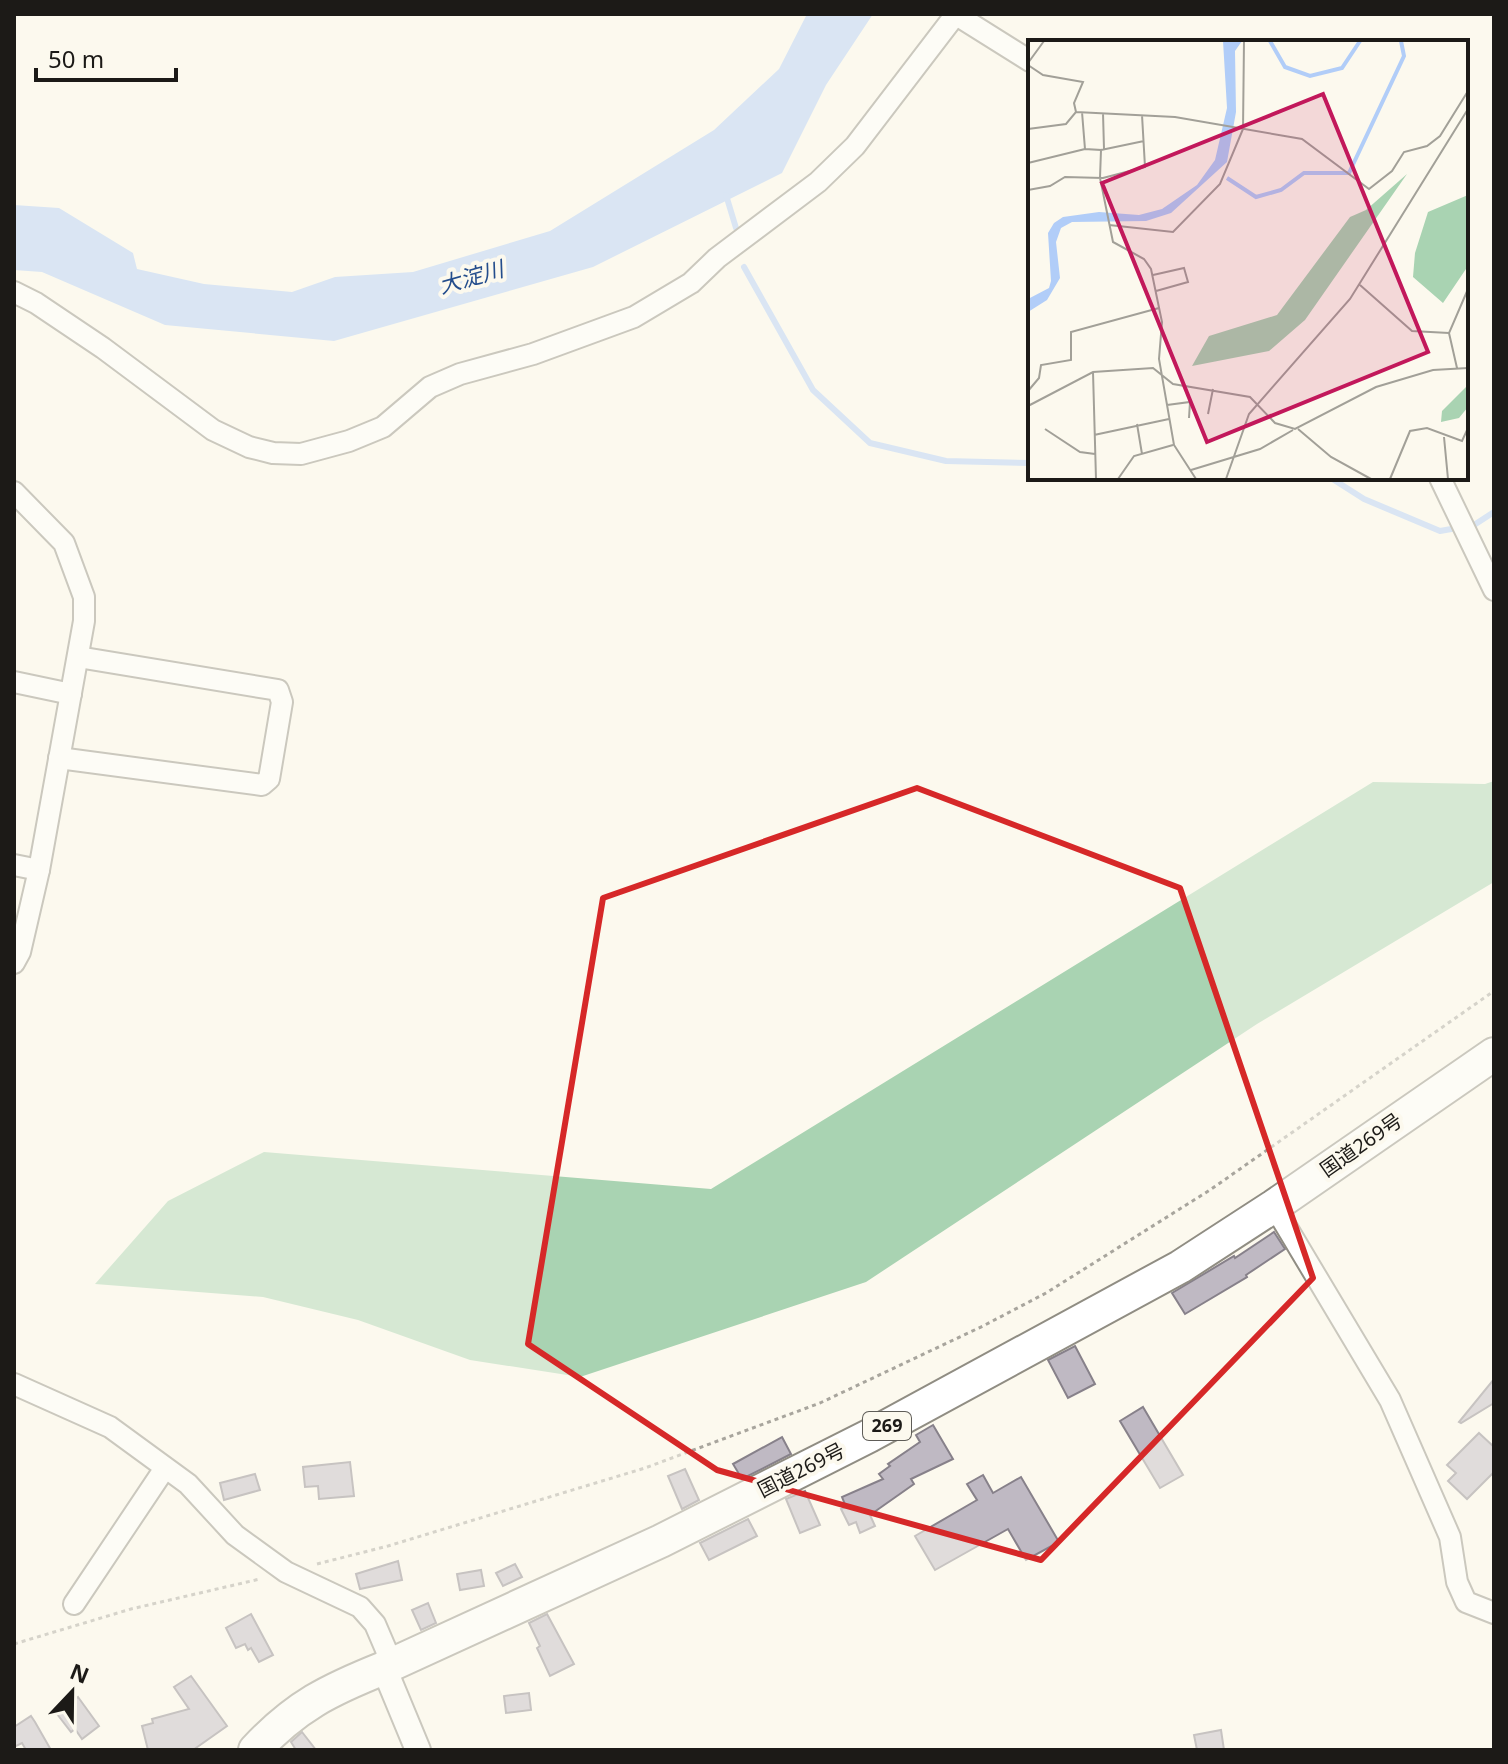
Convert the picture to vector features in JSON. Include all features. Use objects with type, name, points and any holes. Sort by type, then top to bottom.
[{"type":"highway","name":"国道269号","points":[[255,1750],[280,1723],[338,1687],[661,1541],[869,1436],[1180,1267],[1494,1054]]},
{"type":"street","points":[[14,292],[36,303],[103,348],[213,430],[249,447],[273,453],[301,454],[349,441],[383,427],[430,387],[460,374],[533,354],[634,317],[691,283],[717,258],[818,182],[855,146],[955,14],[1028,60]]},
{"type":"street","points":[[1441,480],[1494,590]]},
{"type":"street","points":[[14,492],[64,543],[84,597],[84,621],[39,870],[20,952],[14,963]]},
{"type":"street","points":[[59,758],[262,785],[269,779],[282,702],[278,690],[78,657]]},
{"type":"street","points":[[14,682],[71,694]]},
{"type":"street","points":[[14,865],[39,870]]},
{"type":"street","points":[[1274,1206],[1390,1400],[1450,1537],[1457,1582],[1466,1602],[1494,1613]]},
{"type":"street","points":[[14,1384],[110,1427],[188,1484],[235,1535],[286,1572],[360,1607],[375,1624],[387,1652],[384,1668],[418,1750]]},
{"type":"street","points":[[74,1604],[165,1468]]},
{"type":"path","points":[[14,1644],[131,1609],[388,1546],[645,1468],[820,1403],[1046,1293],[1210,1190],[1494,991]]},
{"type":"highlighted area","points":[[917,788],[1180,888],[1313,1278],[1041,1560],[717,1470],[528,1344],[603,898]]},
{"type":"green space","points":[[1494,781],[1494,882],[1257,1024],[866,1282],[580,1377],[470,1360],[358,1320],[263,1297],[95,1284],[168,1201],[264,1152],[711,1189],[1373,782],[1485,784]]},
{"type":"water","name":"大淀川","points":[[807,14],[873,14],[826,85],[782,173],[593,267],[334,341],[165,325],[42,272],[14,270],[14,205],[59,208],[133,253],[137,269],[204,284],[292,292],[335,277],[413,272],[550,231],[714,130],[779,69]]},
{"type":"building","points":[[1274,1232],[1285,1249],[1247,1277],[1185,1314],[1172,1293]]},
{"type":"building","points":[[1075,1346],[1095,1384],[1068,1398],[1048,1360]]},
{"type":"building","points":[[1494,1379],[1494,1403],[1459,1422]]},
{"type":"building","points":[[1143,1407],[1183,1475],[1160,1488],[1120,1421]]},
{"type":"building","points":[[933,1425],[953,1459],[911,1479],[914,1484],[870,1515],[875,1526],[860,1533],[856,1522],[849,1525],[841,1509],[846,1507],[842,1497],[883,1479],[879,1474],[890,1466],[888,1464],[920,1442],[916,1435]]},
{"type":"building","points":[[1479,1433],[1494,1447],[1494,1472],[1467,1499],[1448,1481],[1456,1473],[1447,1465]]},
{"type":"building","points":[[782,1437],[791,1454],[742,1479],[733,1464]]},
{"type":"building","points":[[350,1462],[354,1496],[319,1499],[318,1486],[305,1487],[303,1467]]},
{"type":"building","points":[[685,1469],[699,1500],[682,1509],[668,1476]]},
{"type":"building","points":[[255,1474],[260,1490],[224,1500],[220,1483]]},
{"type":"building","points":[[983,1475],[993,1493],[1021,1477],[1059,1542],[1026,1560],[1008,1529],[935,1570],[915,1536],[977,1500],[967,1484]]},
{"type":"building","points":[[805,1491],[820,1525],[800,1533],[786,1499]]},
{"type":"building","points":[[748,1519],[757,1536],[709,1560],[700,1543]]},
{"type":"building","points":[[398,1561],[402,1580],[360,1589],[356,1574]]},
{"type":"building","points":[[515,1564],[522,1577],[503,1586],[496,1573]]},
{"type":"building","points":[[481,1570],[484,1586],[460,1590],[457,1574]]},
{"type":"building","points":[[428,1603],[436,1623],[421,1630],[412,1610]]},
{"type":"building","points":[[251,1614],[273,1655],[259,1662],[245,1644],[236,1648],[226,1628]]},
{"type":"building","points":[[547,1614],[574,1664],[550,1676],[529,1623]]},
{"type":"building","points":[[191,1676],[227,1726],[193,1750],[148,1750],[142,1726],[153,1723],[152,1719],[189,1709],[174,1687]]},
{"type":"building","points":[[529,1693],[531,1710],[506,1713],[504,1696]]},
{"type":"building","points":[[78,1697],[99,1726],[82,1739],[75,1729],[71,1732],[57,1714]]},
{"type":"building","points":[[31,1716],[51,1750],[26,1750],[22,1743],[14,1747],[14,1727]]},
{"type":"building","points":[[1221,1730],[1224,1750],[1197,1750],[1194,1735]]},
{"type":"building","points":[[302,1732],[316,1750],[296,1750],[291,1742]]},
{"type":"waterway","points":[[726,195],[736,228]]},
{"type":"waterway","points":[[744,267],[813,390],[870,443],[946,461],[1028,463]]},
{"type":"waterway","points":[[1334,480],[1364,499],[1440,531],[1474,525],[1494,512]]}]
